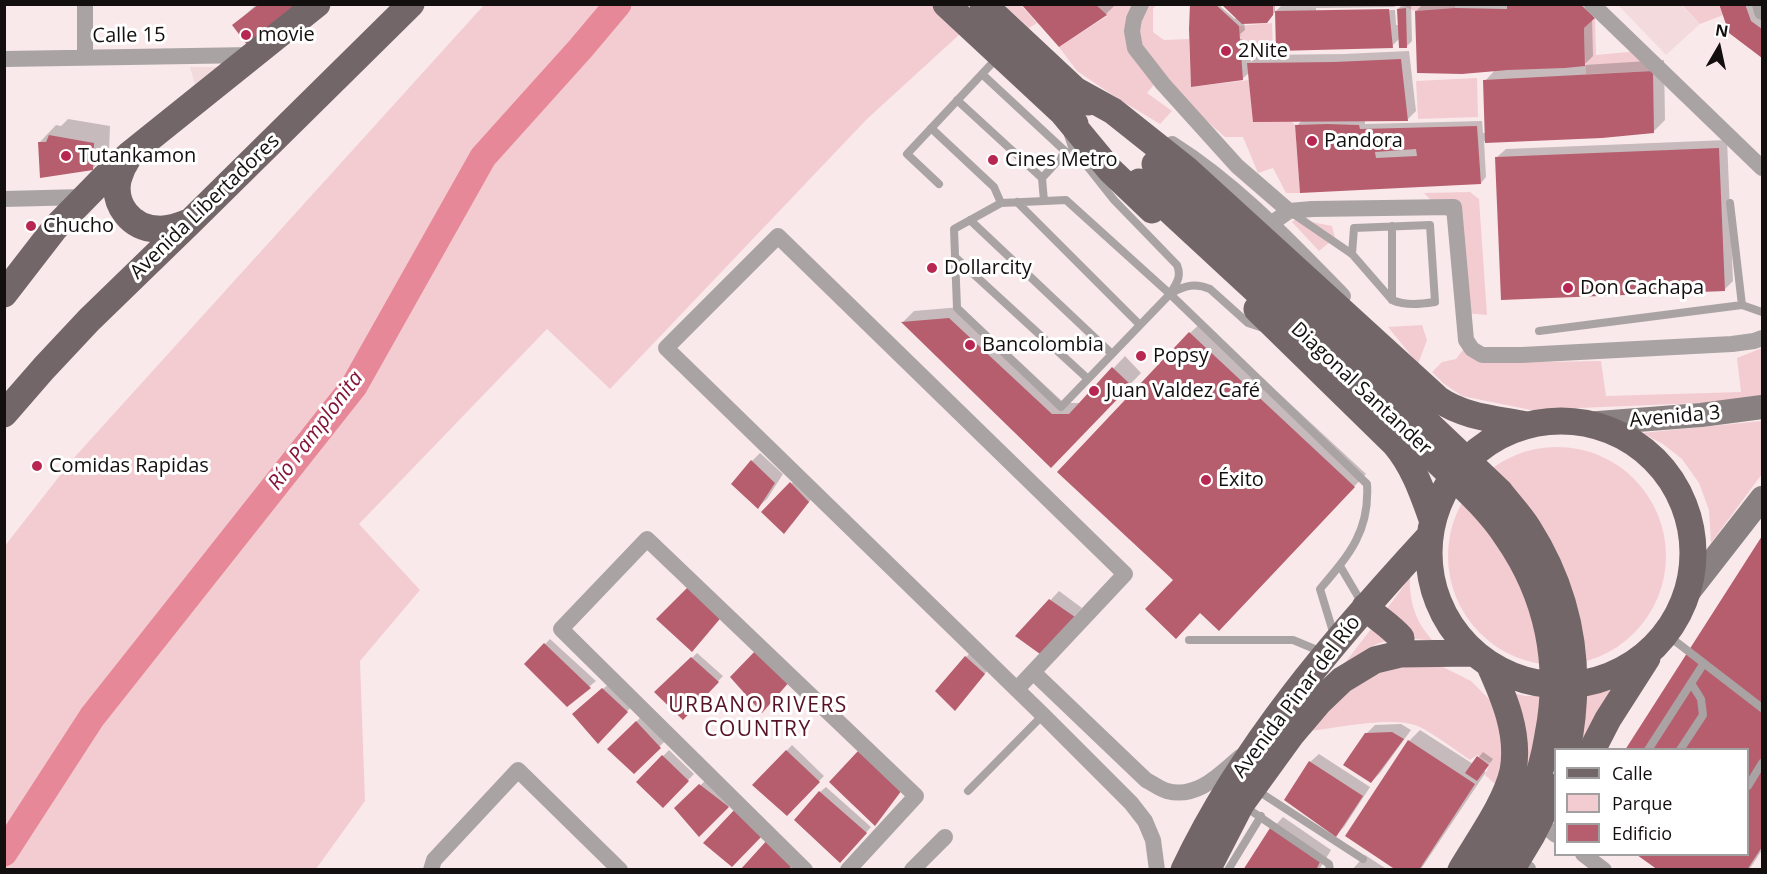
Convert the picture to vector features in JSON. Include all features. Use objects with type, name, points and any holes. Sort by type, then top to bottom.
[{"type":"main road","name":"Avenida Libertadores","points":[[4,414],[89,320],[411,4]]},
{"type":"main road","name":"Diagonal Santander","points":[[946,4],[991,64],[1068,101]]},
{"type":"main road","name":"Diagonal Santander","points":[[983,4],[1068,101],[1500,492],[1527,526],[1559,590],[1568,622],[1574,658],[1575,690],[1573,723],[1567,748]]},
{"type":"main road","points":[[4,294],[38,249],[84,197],[130,154],[316,5]]},
{"type":"main road","points":[[1068,101],[1113,111],[1171,156],[1220,198],[1438,399],[1454,409],[1475,416],[1527,425]]},
{"type":"main road","points":[[1068,101],[1110,170],[1286,336],[1403,453],[1415,474],[1430,528]]},
{"type":"main road","points":[[130,154],[118,179],[117,194],[121,206],[130,219],[139,225],[156,230],[190,222]]},
{"type":"main road","name":"Diagonal Santander","points":[[1147,173],[1341,369],[1483,507],[1507,536],[1524,564],[1547,624],[1553,657],[1554,691],[1551,721],[1545,752],[1533,789],[1516,824],[1486,870]]},
{"type":"main road","name":"Avenida 3","points":[[1586,424],[1726,413],[1762,407]]},
{"type":"main road","points":[[1593,748],[1608,719],[1675,621],[1687,594],[1693,563],[1692,531],[1685,508],[1675,487],[1656,461],[1631,441],[1602,428],[1586,424],[1554,421],[1527,425],[1501,435],[1467,459],[1442,493],[1430,528],[1428,550],[1430,576],[1436,600],[1455,634],[1481,658],[1506,674],[1526,681],[1552,685],[1579,684],[1618,673],[1643,657],[1661,640]]},
{"type":"main road","points":[[1687,594],[1762,498]]},
{"type":"main road","name":"Avenida Pinar del Río","points":[[1184,870],[1214,812],[1264,734],[1430,528]]},
{"type":"main road","points":[[1365,608],[1401,638],[1400,654]]},
{"type":"main road","name":"Avenida Pinar del Río","points":[[1207,870],[1252,803],[1291,735],[1319,702],[1342,680],[1375,660],[1400,654],[1481,658]]},
{"type":"main road","points":[[1461,870],[1504,797],[1513,771],[1514,747],[1511,722],[1498,683],[1481,658]]},
{"type":"main road","points":[[1512,870],[1554,792]]},
{"type":"main road","points":[[1528,869],[1554,829]]},
{"type":"street","points":[[85,4],[85,57]]},
{"type":"street","points":[[1141,4],[1134,19],[1132,31],[1135,48],[1163,84],[1237,166],[1289,211]]},
{"type":"street","points":[[1592,4],[1762,168]]},
{"type":"street","points":[[1760,4],[1762,12]]},
{"type":"street","name":"Calle 15","points":[[4,59],[254,55]]},
{"type":"street","points":[[1113,111],[1191,156],[1234,189],[1272,223],[1354,307],[1381,337],[1402,368]]},
{"type":"street","points":[[4,199],[84,197]]},
{"type":"street","points":[[1272,223],[1289,211],[1312,208],[1454,207],[1466,340],[1472,349],[1482,355],[1732,344],[1762,338]]},
{"type":"street","points":[[1017,689],[1125,574],[778,236],[666,348],[1131,803],[1145,821],[1153,840],[1157,870]]},
{"type":"street","points":[[805,870],[561,629],[647,539],[916,796],[848,870]]},
{"type":"street","points":[[1033,672],[1146,780],[1167,791],[1188,792],[1207,785],[1264,734]]},
{"type":"street","points":[[1043,715],[1060,698]]},
{"type":"street","points":[[436,866],[518,771],[620,870]]},
{"type":"street","points":[[912,870],[945,837]]},
{"type":"street","points":[[1584,856],[1604,870]]},
{"type":"lane","points":[[939,184],[907,154],[991,64],[1066,152],[1042,178]]},
{"type":"lane","points":[[957,100],[1042,178],[1044,201]]},
{"type":"lane","points":[[1068,101],[1072,147],[1114,200],[1177,265],[1179,277],[1177,283],[1170,294],[1061,407],[957,308],[954,229],[1001,203],[1066,200],[1170,294],[1367,484],[1368,501],[1364,524],[1340,566],[1320,590],[1331,648],[1293,640],[1189,640]]},
{"type":"lane","points":[[931,128],[994,187],[1001,203]]},
{"type":"lane","points":[[1017,202],[1140,325]]},
{"type":"lane","points":[[1730,203],[1742,305]]},
{"type":"lane","points":[[1289,211],[1352,254],[1392,300],[1419,305],[1435,302],[1430,225],[1354,228],[1352,254]]},
{"type":"lane","points":[[970,220],[1112,354]]},
{"type":"lane","points":[[1392,226],[1392,300]]},
{"type":"lane","points":[[955,257],[1088,380]]},
{"type":"lane","points":[[1170,294],[1181,287],[1204,286],[1248,323],[1286,336]]},
{"type":"lane","points":[[1539,330],[1742,305],[1762,312]]},
{"type":"lane","points":[[1340,566],[1365,608]]},
{"type":"lane","points":[[1661,640],[1704,663],[1762,708]]},
{"type":"lane","points":[[1649,748],[1704,663]]},
{"type":"lane","points":[[1681,748],[1702,715],[1701,699],[1691,683]]},
{"type":"lane","points":[[968,791],[1043,715]]},
{"type":"lane","points":[[1749,784],[1762,763]]},
{"type":"lane","points":[[1252,803],[1363,859]]},
{"type":"lane","points":[[1228,870],[1252,803]]},
{"type":"lane","points":[[1252,803],[1329,864],[1330,870]]},
{"type":"shaded area","points":[[1618,5],[1681,5],[1700,24],[1666,55]]},
{"type":"shaded area","points":[[190,67],[217,67],[195,85]]},
{"type":"green space","points":[[950,4],[972,23],[867,119],[610,389],[547,329],[359,524],[420,590],[360,661],[365,801],[316,869],[5,869],[4,547],[72,460],[484,5]]},
{"type":"green space","points":[[1004,5],[1021,5],[1037,23],[1029,28]]},
{"type":"green space","points":[[1095,5],[1137,5],[1130,29],[1157,81],[1147,93],[1172,111],[1160,124],[1077,71],[1059,47],[1107,16]]},
{"type":"green space","points":[[1142,5],[1156,5],[1153,9],[1153,32],[1164,40],[1189,39],[1191,87],[1249,80],[1295,125],[1300,193],[1286,193],[1273,168],[1258,173],[1243,137],[1225,137],[1169,88],[1137,48]]},
{"type":"green space","points":[[1401,5],[1455,5],[1455,8],[1415,11]]},
{"type":"green space","points":[[1682,5],[1719,5],[1723,15],[1700,24]]},
{"type":"green space","points":[[1595,18],[1596,55],[1639,51],[1653,71],[1586,74],[1584,28]]},
{"type":"green space","points":[[1272,23],[1273,53],[1241,56],[1239,26]]},
{"type":"green space","points":[[1477,78],[1478,117],[1418,119],[1416,81]]},
{"type":"green space","points":[[1470,192],[1479,199],[1487,315],[1466,313],[1459,216],[1446,216],[1424,193]]},
{"type":"green space","points":[[1296,219],[1332,226],[1335,238],[1319,251],[1292,222]]},
{"type":"green space","points":[[1422,325],[1427,340],[1418,364],[1388,327]]},
{"type":"green space","points":[[1469,342],[1488,363],[1601,361],[1606,396],[1741,392],[1737,358],[1762,348],[1762,395],[1747,401],[1531,410],[1462,396],[1432,372],[1442,362],[1456,359]]},
{"type":"green space","points":[[1762,421],[1762,474],[1711,543],[1709,510],[1699,483],[1682,459],[1663,444],[1642,433]]},
{"type":"green space","points":[[1546,447],[1568,447],[1599,455],[1618,465],[1634,479],[1648,495],[1658,514],[1666,545],[1662,588],[1658,598],[1648,617],[1634,633],[1618,647],[1589,661],[1568,665],[1546,665],[1525,661],[1496,647],[1466,617],[1452,588],[1448,567],[1448,545],[1452,524],[1466,495],[1496,465],[1525,451]]},
{"type":"green space","points":[[1410,577],[1415,612],[1422,627],[1433,641],[1403,638],[1379,643],[1358,655],[1336,676],[1392,602]]},
{"type":"green space","points":[[1413,665],[1443,667],[1471,681],[1489,699],[1500,720],[1505,742],[1497,786],[1485,775],[1490,763],[1477,755],[1470,760],[1420,727],[1396,722],[1381,722],[1310,731],[1339,692],[1387,667]]},
{"type":"green space","points":[[1610,683],[1618,688],[1581,748],[1554,748],[1554,790],[1515,788],[1508,692],[1526,696],[1592,692]]},
{"type":"building","points":[[1021,4],[1095,4],[1107,15],[1059,47]]},
{"type":"building","points":[[1190,4],[1215,4],[1239,26],[1243,80],[1191,87]]},
{"type":"building","points":[[1221,4],[1273,4],[1273,15],[1267,23],[1242,24]]},
{"type":"building","points":[[1719,4],[1745,4],[1751,21],[1762,29],[1762,58],[1729,33]]},
{"type":"building","points":[[258,5],[298,5],[248,46],[232,25]]},
{"type":"building","points":[[1507,5],[1581,5],[1595,18],[1584,28],[1585,66],[1462,74],[1417,73],[1415,11],[1455,8],[1507,9]]},
{"type":"building","points":[[1406,8],[1407,48],[1399,48],[1397,9]]},
{"type":"building","points":[[1389,9],[1393,48],[1276,51],[1275,11]]},
{"type":"building","points":[[1401,59],[1408,121],[1253,122],[1247,63]]},
{"type":"building","points":[[1653,71],[1654,133],[1602,138],[1485,143],[1483,80]]},
{"type":"building","points":[[1295,125],[1359,125],[1360,129],[1477,126],[1481,184],[1300,193]],"holes":[[[1416,149],[1417,156],[1376,158],[1375,152]]]},
{"type":"building","name":"Tutankamon","points":[[49,135],[94,143],[93,170],[40,178],[38,142],[46,142]]},
{"type":"building","points":[[1719,148],[1725,291],[1501,300],[1495,157]]},
{"type":"building","points":[[949,318],[1052,414],[1069,414],[1112,367],[1131,385],[1051,468],[901,322]]},
{"type":"building","name":"Éxito","points":[[1189,332],[1355,487],[1219,631],[1200,613],[1176,639],[1145,609],[1173,580],[1057,472]]},
{"type":"building","points":[[751,460],[775,483],[758,509],[731,484]]},
{"type":"building","points":[[790,482],[809,502],[784,534],[761,512]]},
{"type":"building","points":[[1762,536],[1762,847],[1747,870],[1658,870],[1638,856],[1749,856],[1749,748],[1626,748]]},
{"type":"building","points":[[690,585],[724,614],[692,652],[656,619]]},
{"type":"building","points":[[1049,599],[1075,617],[1040,654],[1015,636]]},
{"type":"building","points":[[544,643],[591,688],[567,707],[524,664]]},
{"type":"building","points":[[758,648],[791,680],[762,713],[730,677]]},
{"type":"building","points":[[965,656],[985,674],[955,711],[935,691]]},
{"type":"building","points":[[691,657],[719,682],[683,720],[654,692]]},
{"type":"building","points":[[602,688],[628,712],[598,744],[572,714]]},
{"type":"building","points":[[636,721],[661,748],[634,774],[607,749]]},
{"type":"building","points":[[1392,732],[1404,739],[1371,783],[1343,765],[1365,733]]},
{"type":"building","points":[[1408,740],[1475,784],[1419,870],[1396,870],[1345,836]]},
{"type":"building","points":[[786,750],[820,782],[787,816],[752,785]]},
{"type":"building","points":[[858,751],[902,790],[875,826],[829,782]]},
{"type":"building","points":[[662,755],[689,781],[663,808],[636,782]]},
{"type":"building","points":[[1477,756],[1489,765],[1477,781],[1465,773]]},
{"type":"building","points":[[1309,761],[1363,796],[1336,837],[1284,800]]},
{"type":"building","points":[[699,784],[729,807],[699,837],[674,808]]},
{"type":"building","points":[[819,791],[867,833],[840,863],[794,820]]},
{"type":"building","points":[[736,808],[764,834],[732,867],[703,843]]},
{"type":"building","points":[[1270,828],[1320,862],[1316,870],[1243,870]]},
{"type":"building","points":[[769,838],[794,864],[788,870],[740,870]]},
{"type":"waterway","name":"Río Pamplonita","points":[[4,853],[92,717],[354,386],[483,157],[618,4]]},
{"type":"place","name":"movie","points":[[246,35]]},
{"type":"place","name":"2Nite","points":[[1226,51]]},
{"type":"place","name":"Pandora","points":[[1312,141]]},
{"type":"place","name":"Tutankamon","points":[[66,156]]},
{"type":"place","name":"Cines Metro","points":[[993,160]]},
{"type":"place","name":"Chucho","points":[[31,226]]},
{"type":"place","name":"Dollarcity","points":[[932,268]]},
{"type":"place","name":"Don Cachapa","points":[[1568,288]]},
{"type":"place","name":"Bancolombia","points":[[970,345]]},
{"type":"place","name":"Popsy","points":[[1141,356]]},
{"type":"place","name":"Juan Valdez Café","points":[[1094,391]]},
{"type":"place","name":"Comidas Rapidas","points":[[37,466]]},
{"type":"place","name":"Éxito","points":[[1206,480]]},
{"type":"district","name":"URBANO RIVERS COUNTRY","points":[[758,718]]}]
